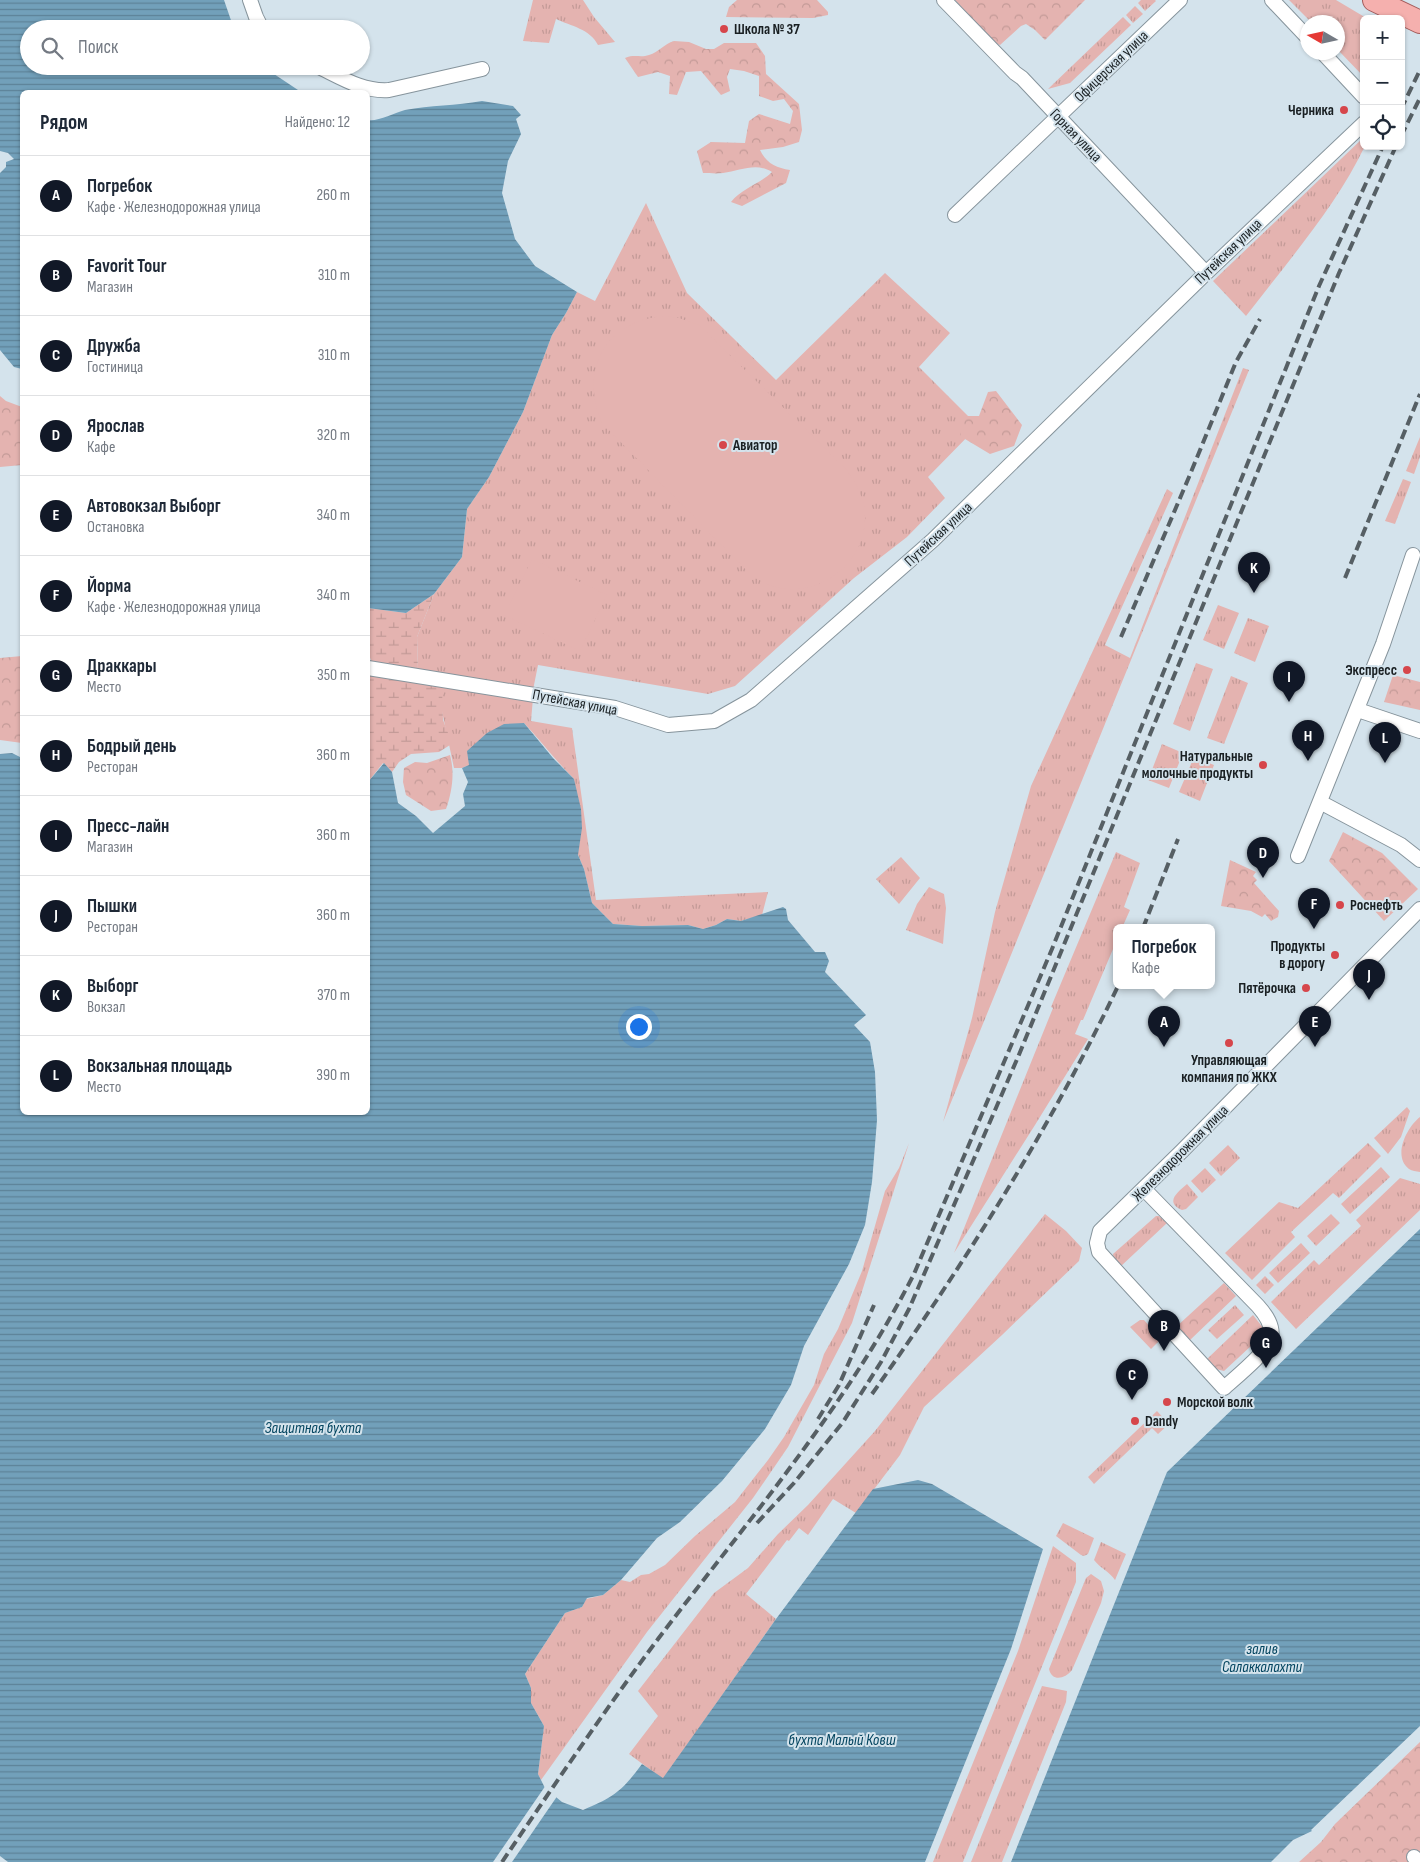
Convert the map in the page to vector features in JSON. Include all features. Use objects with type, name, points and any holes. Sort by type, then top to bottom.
[{"type":"main road","points":[[1374,0],[1400,6],[1420,22]]},
{"type":"street","points":[[250,0],[258,20]]},
{"type":"street","name":"Горная улица","points":[[944,0],[1058,116],[1206,272]]},
{"type":"street","name":"Офицерская улица","points":[[955,215],[1180,0]]},
{"type":"street","points":[[1272,0],[1300,30]]},
{"type":"street","points":[[1329,60],[1360,93]]},
{"type":"street","points":[[336,75],[363,88],[375,91],[389,90],[482,69]]},
{"type":"street","name":"Путейская улица","points":[[370,668],[615,708],[668,725],[714,720],[751,700],[934,540],[1206,272],[1360,127]]},
{"type":"street","points":[[1298,856],[1358,710],[1413,555]]},
{"type":"street","points":[[1358,710],[1420,731]]},
{"type":"street","points":[[1320,802],[1401,845],[1420,860]]},
{"type":"street","name":"Железнодорожная улица","points":[[1144,1189],[1266,1316],[1271,1326],[1271,1339],[1264,1350],[1224,1388],[1099,1252],[1097,1243],[1100,1231],[1144,1189],[1420,909]]},
{"type":"green space","points":[[533,0],[583,0],[594,17],[615,42],[598,45],[590,35],[556,19],[549,43],[523,41]]},
{"type":"green space","points":[[737,0],[817,0],[828,12],[828,15],[813,18],[726,17],[729,7]]},
{"type":"green space","points":[[955,0],[1085,0],[1045,40],[1026,24],[1021,26],[1000,45],[993,42]]},
{"type":"green space","points":[[1141,0],[1156,1],[1145,11],[1138,3]]},
{"type":"green space","points":[[1289,0],[1336,0],[1361,15],[1360,73],[1345,57],[1345,15],[1304,15]]},
{"type":"green space","points":[[1135,6],[1143,14],[1133,23],[1126,15]]},
{"type":"green space","points":[[1123,17],[1131,25],[1070,83],[1048,89]]},
{"type":"green space","points":[[674,41],[689,42],[706,49],[714,49],[724,43],[756,43],[765,56],[766,74],[799,104],[802,130],[799,142],[783,147],[760,150],[772,164],[790,170],[786,183],[742,206],[731,202],[740,193],[772,172],[754,167],[723,173],[703,173],[697,151],[711,142],[745,143],[749,121],[759,114],[790,124],[793,111],[784,99],[773,101],[759,96],[759,76],[744,71],[730,69],[727,77],[730,91],[721,95],[701,71],[686,72],[677,95],[669,94],[670,76],[658,72],[638,77],[625,58],[649,55]]},
{"type":"green space","points":[[1360,141],[1360,150],[1363,150],[1340,191],[1310,234],[1246,316],[1213,281]]},
{"type":"green space","points":[[646,203],[687,293],[776,380],[885,273],[950,333],[919,367],[978,426],[928,477],[945,498],[907,537],[854,578],[735,686],[708,694],[538,665],[533,690],[418,670],[417,637],[434,594],[462,557],[467,509],[489,477],[523,412],[552,335],[577,292],[595,301]]},
{"type":"green space","name":"Авиатор","points":[[665,316],[679,318],[699,325],[845,468],[853,479],[863,502],[865,521],[862,538],[854,554],[843,568],[829,579],[813,586],[795,589],[776,587],[752,576],[602,423],[596,403],[594,384],[596,366],[603,351],[613,337],[627,327],[644,320]]},
{"type":"green space","points":[[1243,368],[1249,370],[943,1122],[972,1018],[995,912],[1031,786],[1167,489],[1173,493],[1105,645],[1130,658]]},
{"type":"green space","points":[[996,391],[1022,425],[1014,446],[990,454],[960,436],[961,416],[979,416],[988,392]]},
{"type":"green space","points":[[0,396],[6,401],[20,406],[20,465],[0,467]]},
{"type":"green space","points":[[1420,437],[1420,457],[1414,474],[1406,471]]},
{"type":"green space","points":[[1403,479],[1411,482],[1395,524],[1385,521]]},
{"type":"green space","points":[[532,559],[607,595],[580,651],[504,615]]},
{"type":"green space","points":[[434,594],[417,637],[418,670],[372,664],[370,658],[370,608],[406,613]]},
{"type":"green space","points":[[1218,605],[1239,613],[1224,649],[1203,640]]},
{"type":"green space","points":[[1248,618],[1269,626],[1255,662],[1234,653]]},
{"type":"green space","points":[[20,656],[20,743],[0,740],[0,658]]},
{"type":"green space","points":[[1196,663],[1213,669],[1190,731],[1173,724]]},
{"type":"green space","points":[[370,673],[436,683],[442,689],[443,720],[450,745],[439,752],[411,754],[399,762],[392,772],[383,763],[370,779]]},
{"type":"green space","points":[[1393,675],[1420,682],[1420,710],[1384,702]]},
{"type":"green space","points":[[1231,676],[1248,683],[1224,744],[1207,738]]},
{"type":"green space","points":[[436,683],[533,698],[531,721],[572,728],[596,900],[768,892],[762,915],[741,921],[727,919],[703,929],[688,925],[642,926],[613,924],[592,903],[584,869],[578,855],[574,779],[524,723],[469,765],[462,768],[454,768]]},
{"type":"green space","points":[[1162,744],[1183,753],[1169,788],[1148,780]]},
{"type":"green space","points":[[450,755],[452,782],[446,809],[431,811],[406,795],[403,782],[404,768],[415,762],[427,763]]},
{"type":"green space","points":[[1194,757],[1214,765],[1200,801],[1179,792]]},
{"type":"green space","points":[[1343,832],[1382,853],[1418,889],[1384,921],[1329,861]]},
{"type":"green space","points":[[1116,852],[1140,863],[1124,907],[1130,910],[1124,924],[1113,924],[1113,949],[1083,1020],[1081,1020],[1075,1034],[1088,1039],[954,1253],[1053,1008],[1051,1007]]},
{"type":"green space","points":[[901,857],[920,878],[899,904],[876,879]]},
{"type":"green space","points":[[1230,860],[1256,872],[1253,876],[1257,880],[1254,883],[1279,911],[1278,917],[1271,921],[1265,914],[1262,917],[1251,911],[1221,906]]},
{"type":"green space","points":[[929,887],[944,894],[946,908],[943,944],[906,930],[917,904]]},
{"type":"green space","points":[[1407,1107],[1410,1111],[1401,1137],[1388,1154],[1374,1138]]},
{"type":"green space","points":[[1420,1117],[1420,1172],[1410,1170],[1404,1163],[1402,1149],[1406,1134]]},
{"type":"green space","points":[[909,1143],[852,1323],[788,1447],[753,1498],[647,1632],[541,1780],[538,1774],[544,1726],[531,1703],[531,1688],[525,1674],[565,1613],[582,1607],[586,1599],[603,1595],[621,1580],[630,1582],[665,1565],[735,1502],[768,1460],[784,1437],[814,1385],[824,1354],[838,1329],[862,1271],[885,1191],[899,1168]]},
{"type":"green space","points":[[1368,1143],[1381,1156],[1339,1198],[1333,1193],[1291,1232],[1295,1237],[1252,1280],[1225,1253],[1279,1202],[1298,1208]]},
{"type":"green space","points":[[1228,1145],[1240,1158],[1221,1176],[1209,1163]]},
{"type":"green space","points":[[1381,1167],[1390,1177],[1350,1214],[1341,1204]]},
{"type":"green space","points":[[1205,1168],[1216,1180],[1202,1193],[1191,1181]]},
{"type":"green space","points":[[1400,1178],[1420,1184],[1420,1210],[1296,1329],[1271,1302],[1314,1260],[1319,1265],[1361,1226],[1356,1220]]},
{"type":"green space","points":[[1187,1184],[1198,1197],[1186,1209],[1182,1210],[1174,1204],[1173,1200]]},
{"type":"green space","points":[[1045,1214],[1066,1231],[1082,1248],[1079,1261],[924,1407],[900,1455],[856,1513],[833,1499],[808,1535],[799,1528],[789,1541],[787,1540],[746,1594],[776,1619],[663,1779],[629,1754],[658,1716],[638,1691],[714,1593],[748,1568],[875,1431]]},
{"type":"green space","points":[[1331,1214],[1340,1223],[1316,1246],[1307,1236]]},
{"type":"green space","points":[[1156,1216],[1159,1216],[1167,1223],[1120,1267],[1113,1254]]},
{"type":"green space","points":[[1301,1243],[1310,1253],[1278,1283],[1269,1273]]},
{"type":"green space","points":[[1265,1276],[1274,1285],[1265,1294],[1256,1285]]},
{"type":"green space","points":[[1224,1283],[1236,1296],[1189,1341],[1176,1327]]},
{"type":"green space","points":[[1235,1305],[1244,1315],[1217,1339],[1208,1330]]},
{"type":"green space","points":[[1253,1315],[1265,1333],[1224,1371],[1216,1369],[1207,1359]]},
{"type":"green space","points":[[1140,1320],[1144,1320],[1161,1339],[1151,1349],[1130,1327]]},
{"type":"green space","points":[[1157,1411],[1169,1424],[1158,1434],[1152,1428],[1094,1484],[1088,1477]]},
{"type":"green space","points":[[1063,1523],[1094,1538],[1088,1554],[1081,1555],[1056,1536]]},
{"type":"green space","points":[[1101,1542],[1126,1554],[1115,1580],[1094,1560]]},
{"type":"green space","points":[[1053,1546],[1076,1563],[1076,1582],[963,1862],[933,1862],[1018,1651]]},
{"type":"green space","points":[[1091,1574],[1101,1581],[1104,1591],[1101,1603],[1072,1670],[1059,1678],[1053,1676],[1049,1669],[1086,1578]]},
{"type":"green space","points":[[1042,1686],[1067,1691],[1066,1702],[1002,1862],[971,1862]]},
{"type":"green space","points":[[1420,1742],[1420,1851],[1408,1862],[1299,1862],[1321,1842],[1335,1824]]},
{"type":"water","points":[[0,0],[224,0],[231,20],[20,20],[20,75],[276,75],[298,90],[20,90],[20,368],[14,367],[0,350],[0,173],[6,167],[6,162],[14,159],[8,153],[0,151]]},
{"type":"water","points":[[482,101],[513,106],[521,115],[516,119],[521,134],[508,161],[502,193],[515,239],[535,266],[577,292],[552,335],[523,412],[489,477],[467,509],[462,557],[434,594],[406,613],[370,608],[370,120],[376,120],[414,108]]},
{"type":"water","name":"Защитная бухта","points":[[524,723],[553,758],[574,779],[581,809],[582,828],[578,855],[584,869],[592,903],[613,924],[642,926],[688,925],[703,929],[727,919],[741,921],[783,907],[786,909],[788,920],[815,952],[825,952],[829,961],[825,972],[866,1015],[854,1025],[870,1042],[875,1072],[877,1120],[872,1182],[865,1225],[849,1264],[804,1346],[791,1385],[765,1429],[722,1481],[680,1522],[657,1538],[621,1580],[603,1595],[587,1598],[582,1607],[565,1613],[525,1674],[531,1688],[531,1703],[544,1726],[538,1774],[545,1788],[562,1802],[583,1810],[617,1792],[629,1781],[642,1764],[663,1778],[776,1619],[873,1489],[918,1480],[932,1484],[1043,1549],[1011,1649],[925,1862],[8,1862],[0,1856],[0,754],[12,753],[20,757],[20,1115],[370,1115],[370,780],[384,763],[392,772],[398,803],[416,816],[433,833],[465,806],[463,794],[468,782],[462,768],[469,765],[467,751],[487,733],[504,724]]},
{"type":"water","name":"залив Салаккалахти","points":[[1420,1229],[1420,1726],[1312,1831],[1293,1840],[1271,1862],[1011,1862],[1167,1472]]},
{"type":"pier","points":[[546,1785],[558,1795],[512,1862],[493,1862]]},
{"type":"railway","points":[[1403,105],[1420,70]]},
{"type":"railway","points":[[1405,128],[1420,98]]},
{"type":"railway","points":[[502,1862],[638,1666],[761,1507],[826,1418],[887,1324],[914,1274],[1052,949],[1319,286],[1381,150]]},
{"type":"railway","points":[[757,1523],[794,1483],[843,1422],[881,1362],[909,1309],[1018,1057],[1339,273],[1394,150]]},
{"type":"railway","points":[[1121,637],[1236,362],[1260,319]]},
{"type":"railway","points":[[1345,578],[1420,394]]},
{"type":"railway","points":[[1145,924],[1178,839]]},
{"type":"railway","points":[[872,1394],[940,1296],[1035,1144],[1092,1039],[1117,989]]},
{"type":"railway","points":[[818,1419],[839,1385],[874,1305]]},
{"type":"place","name":"Школа № 37","points":[[724,29]]},
{"type":"place","name":"Черника","points":[[1344,110]]},
{"type":"place","name":"Авиатор","points":[[723,445]]},
{"type":"place","name":"Выборг","points":[[1254,593]]},
{"type":"place","name":"Экспресс","points":[[1407,670]]},
{"type":"place","name":"Пресс-лайн","points":[[1289,702]]},
{"type":"place","name":"Бодрый день","points":[[1308,761]]},
{"type":"place","name":"Вокзальная площадь","points":[[1385,763]]},
{"type":"place","name":"Натуральные молочные продукты","points":[[1263,765]]},
{"type":"place","name":"Ярослав","points":[[1263,878]]},
{"type":"place","name":"Роснефть","points":[[1340,905]]},
{"type":"place","name":"Йорма","points":[[1314,929]]},
{"type":"place","name":"Продукты в дорогу","points":[[1335,955]]},
{"type":"place","name":"Пятёрочка","points":[[1306,988]]},
{"type":"place","name":"Пышки","points":[[1369,1000]]},
{"type":"place","name":"Управляющая компания по ЖКХ","points":[[1229,1043]]},
{"type":"place","name":"Погребок","points":[[1164,1047]]},
{"type":"place","name":"Автовокзал Выборг","points":[[1315,1047]]},
{"type":"place","name":"Favorit Tour","points":[[1164,1351]]},
{"type":"place","name":"Драккары","points":[[1266,1368]]},
{"type":"place","name":"Дружба","points":[[1132,1400]]},
{"type":"place","name":"Морской волк","points":[[1167,1402]]},
{"type":"place","name":"Dandy","points":[[1135,1421]]},
{"type":"water label","name":"бухта Малый Ковш","points":[[842,1739]]}]
